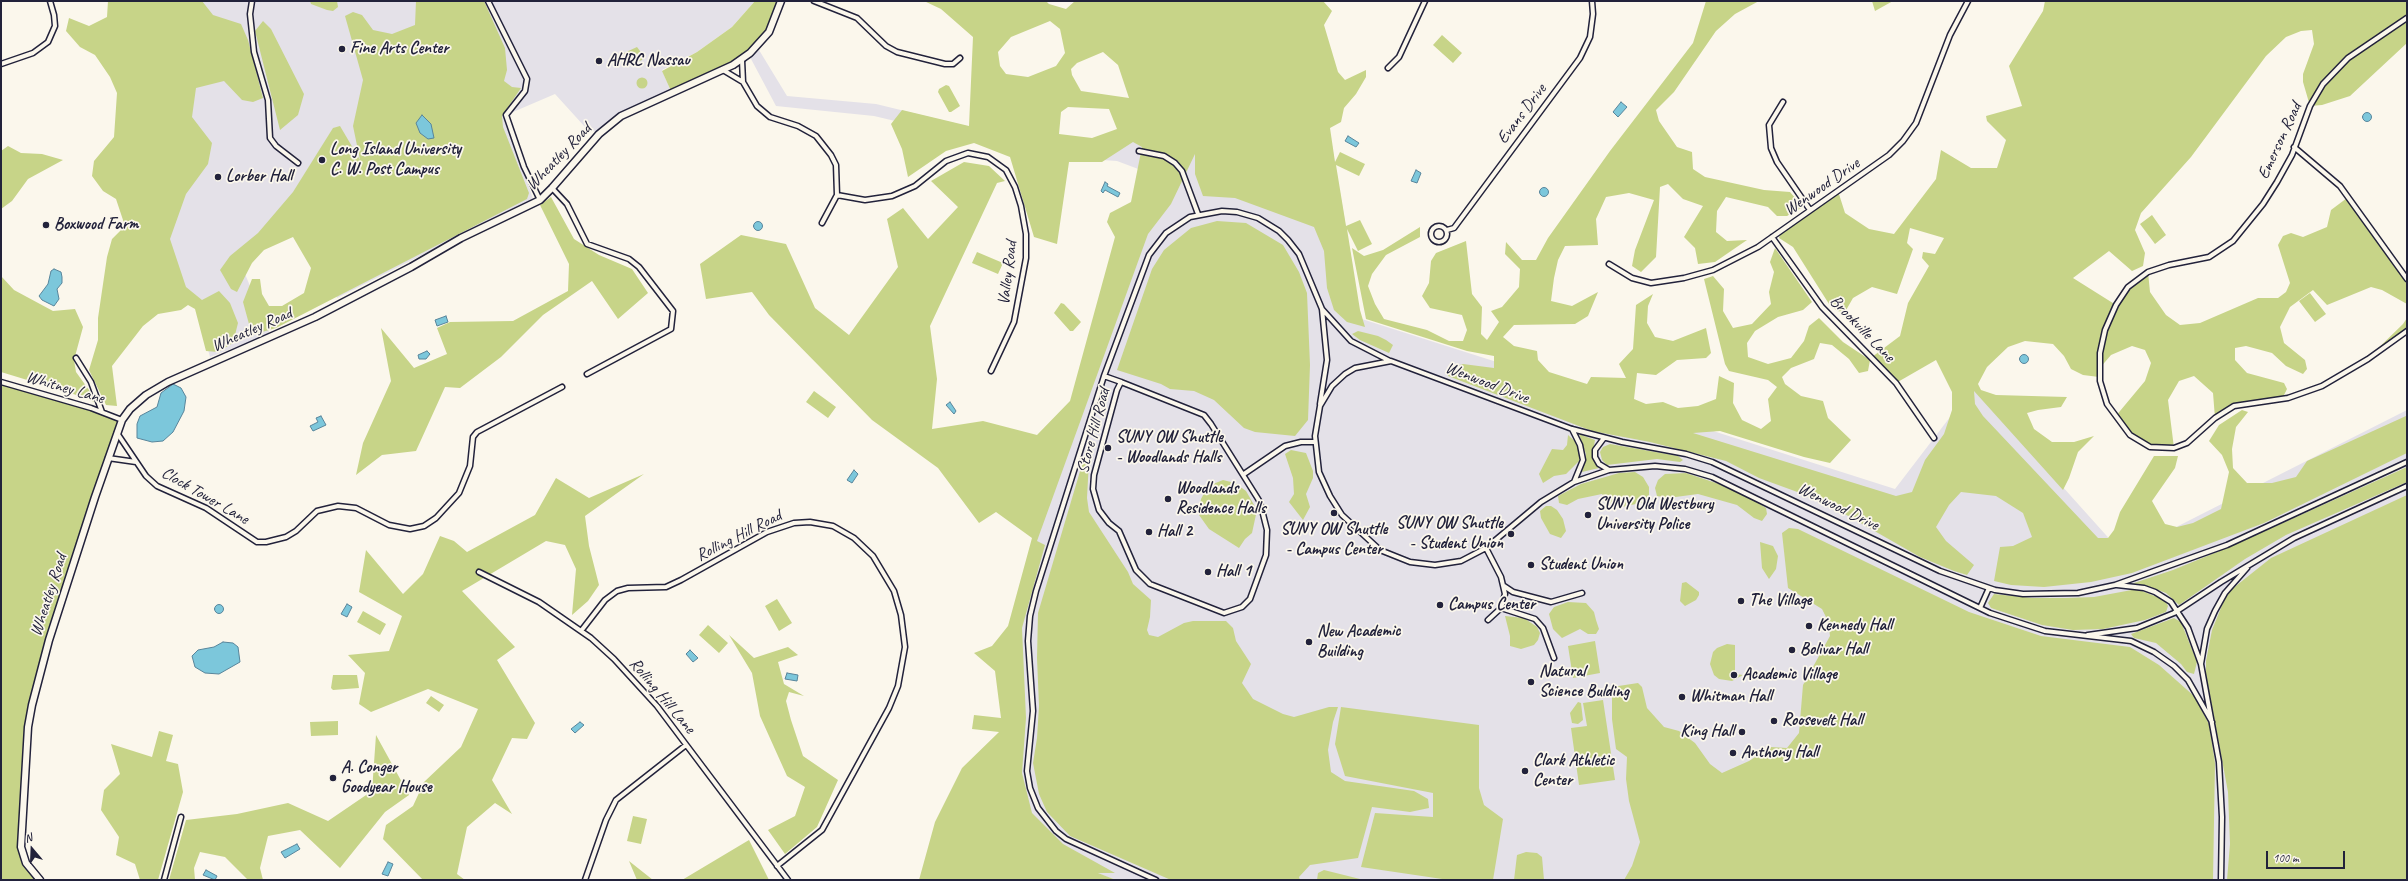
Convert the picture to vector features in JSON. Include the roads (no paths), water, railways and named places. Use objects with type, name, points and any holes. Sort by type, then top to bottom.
[{"type":"main road","name":"Wheatley Road","points":[[40,880],[26,863],[21,847],[28,727],[40,671],[108,458],[122,420],[146,395],[168,382],[315,317],[411,267],[461,238],[540,200],[599,134],[621,116],[742,60],[758,46],[769,32],[781,1]]},
{"type":"street","points":[[1,64],[33,53],[48,42],[55,26],[50,1]]},
{"type":"street","points":[[252,1],[250,14],[254,52],[268,100],[270,138],[276,146],[298,163]]},
{"type":"street","points":[[488,1],[527,79],[526,91],[506,115],[524,167],[540,200]]},
{"type":"street","points":[[814,1],[857,18],[868,26],[886,46],[897,52],[945,64],[953,64],[960,58]]},
{"type":"street","points":[[1388,68],[1399,57],[1425,1]]},
{"type":"street","name":"Evans Drive","points":[[1447,230],[1454,228],[1580,58],[1590,37],[1593,14],[1592,1]]},
{"type":"street","name":"Wenwood Drive","points":[[1609,264],[1625,275],[1642,282],[1664,282],[1713,270],[1738,258],[1772,237],[1889,155],[1909,134],[1925,104],[1950,35],[1968,1]]},
{"type":"street","name":"Emerson Road","points":[[2407,18],[2353,54],[2331,74],[2314,98],[2294,147],[2277,182],[2263,204],[2233,241],[2209,257],[2169,265],[2148,272],[2128,287],[2120,297],[2105,330],[2100,353],[2099,369],[2103,393],[2115,417],[2130,435],[2150,447],[2159,449],[2183,445],[2198,435],[2225,411],[2241,404],[2288,398],[2315,390],[2368,359],[2407,331]]},
{"type":"street","points":[[742,60],[743,82],[752,99],[764,113],[808,131],[824,143],[836,165],[837,195],[822,223]]},
{"type":"street","points":[[722,70],[743,82]]},
{"type":"street","points":[[1783,102],[1769,124],[1770,148],[1777,162],[1810,210]]},
{"type":"street","points":[[2294,147],[2340,186],[2407,279]]},
{"type":"street","points":[[1139,151],[1164,156],[1176,163],[1182,171],[1198,214]]},
{"type":"street","name":"Valley Road","points":[[837,195],[865,200],[892,196],[915,186],[946,161],[968,153],[988,157],[1006,170],[1015,187],[1021,206],[1026,234],[1026,258],[1014,322],[991,371]]},
{"type":"street","points":[[552,188],[567,204],[587,244],[629,259],[639,267],[672,311],[671,329],[587,374]]},
{"type":"street","points":[[1156,880],[1087,849],[1056,831],[1044,817],[1035,802],[1027,771],[1033,711],[1028,641],[1030,616],[1104,376],[1149,255],[1169,230],[1180,222],[1198,214],[1215,211],[1237,212],[1258,218],[1279,231],[1298,254],[1322,309],[1327,360],[1320,406],[1316,420],[1315,442],[1319,472],[1334,503],[1362,535],[1380,550],[1410,562],[1435,564],[1461,561],[1486,548],[1540,502],[1574,482],[1609,470],[1655,466],[1685,469],[1712,477],[1980,608],[2038,629],[2131,641],[2167,660],[2188,680],[2212,722]]},
{"type":"street","name":"Evans Drive","points":[[1436,226],[1443,226],[1447,230],[1446,238],[1442,241],[1437,242],[1431,236],[1431,232],[1436,226]]},
{"type":"street","name":"Brookville Lane","points":[[1772,237],[1822,307],[1896,383],[1934,438]]},
{"type":"street","name":"Wenwood Drive","points":[[1322,309],[1350,341],[1391,361],[1572,429],[1604,438],[1680,452],[1712,462],[1940,571],[1989,588],[2023,594],[2055,595],[2089,592],[2115,585],[2227,545],[2407,462]]},
{"type":"street","points":[[76,358],[91,382],[102,412]]},
{"type":"street","points":[[1320,406],[1332,386],[1344,374],[1355,368],[1391,361]]},
{"type":"street","name":"Store Hill Road","points":[[1104,376],[1121,382],[1204,415],[1244,474],[1260,502],[1267,530],[1266,555],[1250,599],[1242,607],[1224,614],[1150,584],[1136,570],[1119,531],[1109,523],[1099,510],[1093,490],[1094,475],[1117,390],[1121,382]]},
{"type":"street","name":"Whitney Lane","points":[[1,382],[102,412],[122,420]]},
{"type":"street","name":"Clock Tower Lane","points":[[117,432],[146,476],[157,486],[206,508],[257,542],[266,542],[291,535],[317,511],[338,506],[356,508],[399,528],[415,528],[436,518],[459,493],[470,466],[473,437],[477,432],[562,387]]},
{"type":"street","points":[[1572,429],[1580,445],[1583,460],[1574,482]]},
{"type":"street","points":[[1604,438],[1595,450],[1595,457],[1599,464],[1609,470]]},
{"type":"street","points":[[1244,474],[1285,446],[1301,442],[1315,442]]},
{"type":"street","points":[[108,458],[136,462]]},
{"type":"street","points":[[2082,635],[2137,628],[2178,610],[2294,538],[2407,486]]},
{"type":"street","name":"Rolling Hill Road","points":[[581,631],[605,600],[617,591],[628,588],[666,587],[682,580],[767,532],[794,523],[810,522],[834,526],[854,538],[873,556],[894,591],[901,615],[905,647],[898,686],[889,708],[822,830],[777,866]]},
{"type":"street","points":[[1486,548],[1504,586],[1505,601],[1501,608],[1488,620]]},
{"type":"street","points":[[2201,664],[2207,629],[2214,611],[2225,593],[2252,563]]},
{"type":"street","name":"Rolling Hill Lane","points":[[478,572],[538,602],[581,631],[636,682],[686,745],[788,880]]},
{"type":"street","points":[[2115,585],[2155,592],[2167,598],[2178,610],[2188,628],[2201,664],[2219,762],[2222,797],[2221,880]]},
{"type":"street","points":[[1504,586],[1513,592],[1551,602],[1582,593]]},
{"type":"street","points":[[1980,608],[1989,588]]},
{"type":"street","points":[[1501,608],[1535,619],[1543,628],[1554,658]]},
{"type":"street","points":[[585,880],[606,820],[616,800],[686,745]]},
{"type":"street","points":[[164,880],[181,817]]},
{"type":"water","points":[[1621,102],[1627,107],[1618,117],[1613,112]]},
{"type":"water","points":[[2367,112],[2372,117],[2367,122],[2362,117]]},
{"type":"water","points":[[422,115],[431,124],[434,138],[428,139],[420,133],[416,123]]},
{"type":"water","points":[[1348,136],[1359,143],[1356,147],[1345,141]]},
{"type":"water","points":[[1416,170],[1421,173],[1417,183],[1411,181]]},
{"type":"water","points":[[1105,182],[1108,184],[1107,186],[1120,193],[1118,197],[1105,190],[1103,193],[1101,191]]},
{"type":"water","points":[[1544,187],[1549,192],[1544,197],[1539,192]]},
{"type":"water","points":[[756,222],[760,222],[762,226],[760,230],[756,230],[754,228],[754,224]]},
{"type":"water","points":[[54,269],[61,272],[62,283],[57,289],[59,299],[54,306],[42,300],[39,296],[48,284],[51,271]]},
{"type":"water","points":[[446,316],[448,322],[437,326],[435,320]]},
{"type":"water","points":[[427,351],[430,354],[426,359],[419,359],[418,355]]},
{"type":"water","points":[[2024,354],[2029,359],[2024,364],[2019,359]]},
{"type":"water","points":[[173,384],[181,388],[186,397],[184,411],[173,432],[163,441],[152,442],[137,438],[137,424],[140,416],[157,407],[161,393]]},
{"type":"water","points":[[950,402],[956,411],[954,414],[946,405]]},
{"type":"water","points":[[321,416],[326,425],[313,431],[310,426],[318,422],[316,418]]},
{"type":"water","points":[[854,470],[858,474],[852,483],[847,480]]},
{"type":"water","points":[[347,604],[352,607],[347,617],[341,614]]},
{"type":"water","points":[[217,605],[221,605],[223,609],[221,613],[217,613],[215,611],[215,607]]},
{"type":"water","points":[[223,642],[233,643],[238,647],[240,662],[219,674],[205,673],[195,667],[192,656],[198,650],[214,647]]},
{"type":"water","points":[[690,650],[698,658],[693,662],[686,654]]},
{"type":"water","points":[[787,673],[798,675],[797,681],[785,679]]},
{"type":"water","points":[[580,722],[584,725],[575,733],[571,729]]},
{"type":"water","points":[[297,844],[300,849],[285,858],[281,852]]},
{"type":"water","points":[[388,862],[393,864],[388,876],[382,874]]},
{"type":"water","points":[[206,870],[217,876],[215,880],[203,875]]},
{"type":"place","name":"Fine Arts Center","points":[[342,49]]},
{"type":"place","name":"AHRC Nassau","points":[[599,61]]},
{"type":"place","name":"Long Island University C. W. Post Campus","points":[[322,160]]},
{"type":"place","name":"Lorber Hall","points":[[218,177]]},
{"type":"place","name":"Boxwood Farm","points":[[46,225]]},
{"type":"place","name":"SUNY OW Shuttle - Woodlands Halls","points":[[1108,448]]},
{"type":"place","name":"Woodlands Residence Halls","points":[[1168,499]]},
{"type":"place","name":"SUNY OW Shuttle - Campus Center","points":[[1334,513]]},
{"type":"place","name":"SUNY Old Westbury University Police","points":[[1588,515]]},
{"type":"place","name":"Hall 2","points":[[1149,532]]},
{"type":"place","name":"SUNY OW Shuttle - Student Union","points":[[1511,534]]},
{"type":"place","name":"Student Union","points":[[1531,565]]},
{"type":"place","name":"Hall 1","points":[[1208,572]]},
{"type":"place","name":"The Village","points":[[1741,601]]},
{"type":"place","name":"Campus Center","points":[[1440,605]]},
{"type":"place","name":"Kennedy Hall","points":[[1809,626]]},
{"type":"place","name":"New Academic Building","points":[[1309,642]]},
{"type":"place","name":"Bolivar Hall","points":[[1792,650]]},
{"type":"place","name":"Academic Village","points":[[1734,675]]},
{"type":"place","name":"Natural Science Bulding","points":[[1531,682]]},
{"type":"place","name":"Whitman Hall","points":[[1682,697]]},
{"type":"place","name":"Roosevelt Hall","points":[[1774,721]]},
{"type":"place","name":"King Hall","points":[[1742,732]]},
{"type":"place","name":"Anthony Hall","points":[[1733,753]]},
{"type":"place","name":"Clark Athletic Center","points":[[1525,771]]},
{"type":"place","name":"A. Conger Goodyear House","points":[[333,778]]}]
